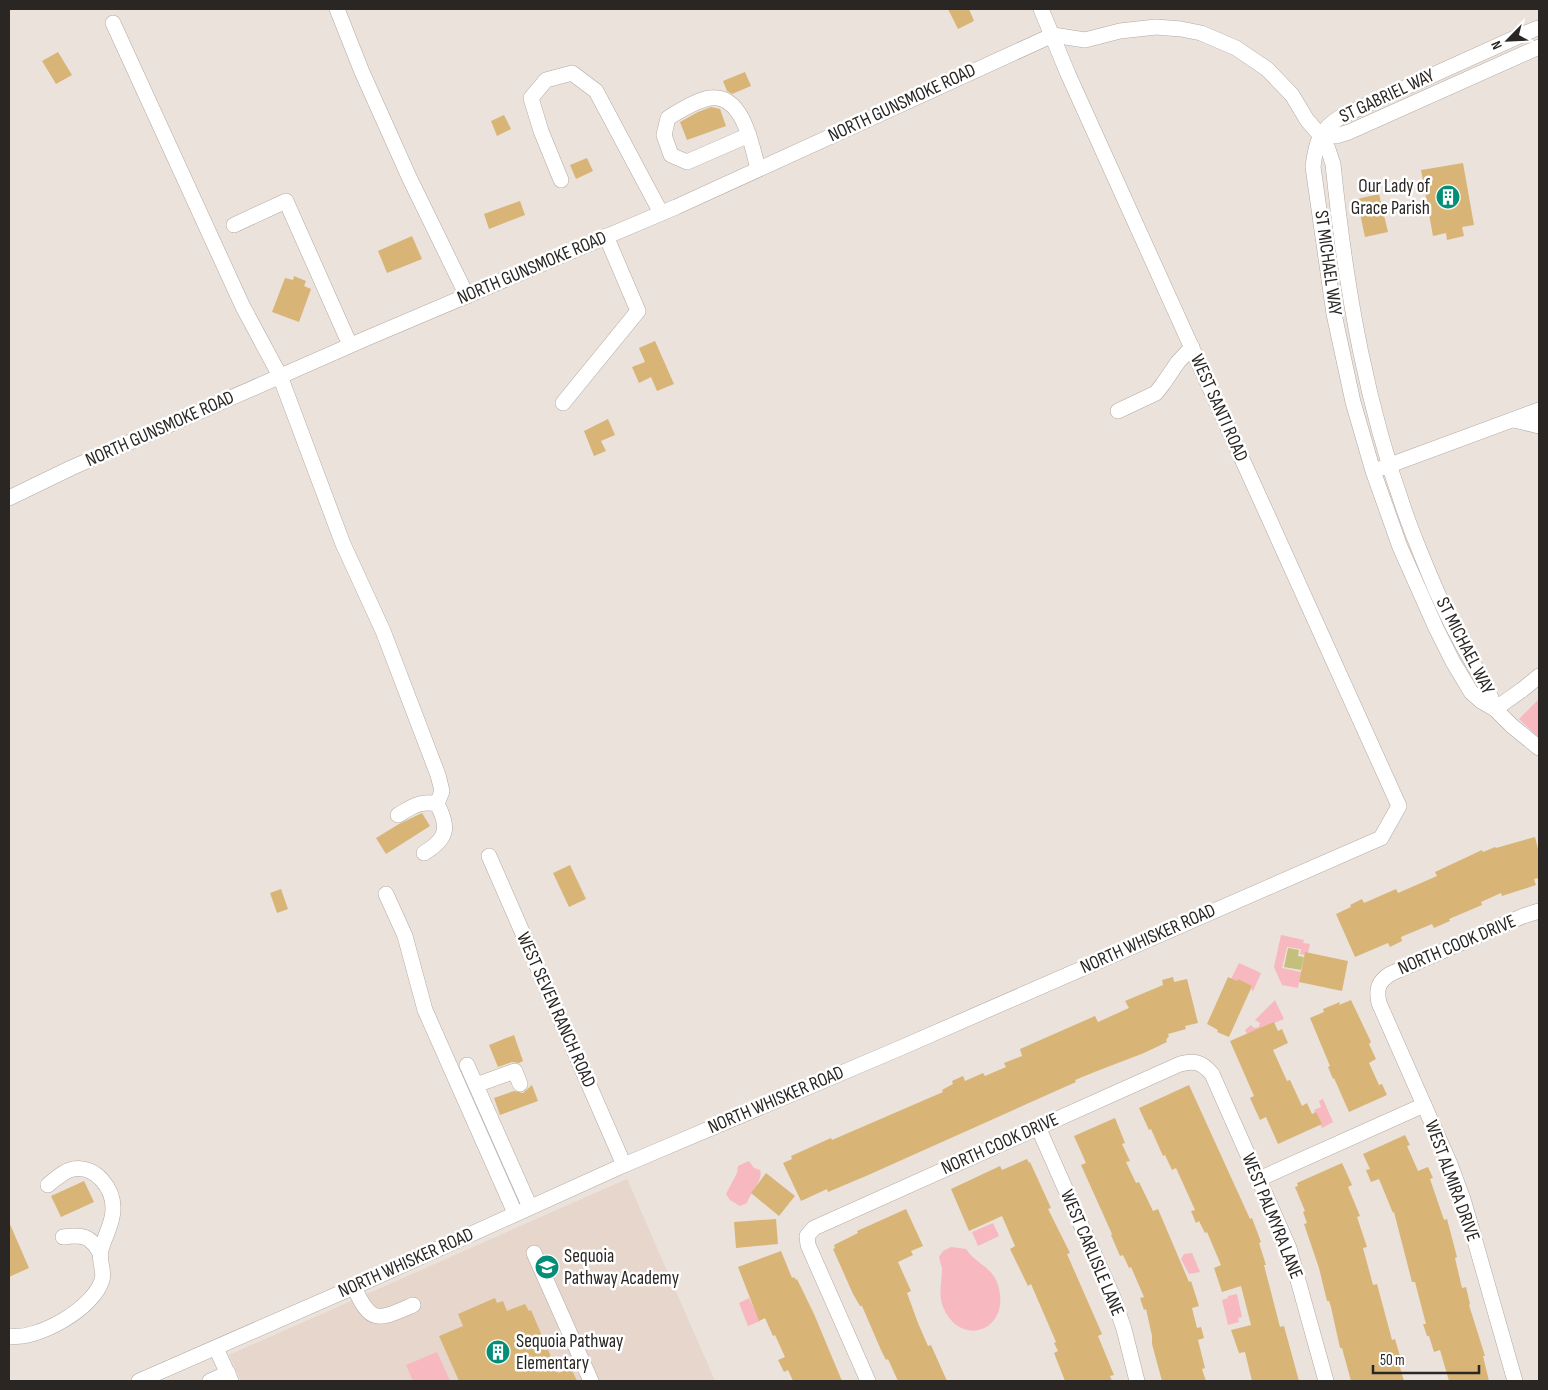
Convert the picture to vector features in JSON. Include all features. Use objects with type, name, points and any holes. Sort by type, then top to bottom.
[{"type":"street","points":[[337,9],[362,72],[409,177],[467,296]]},
{"type":"street","name":"WEST SANTI ROAD","points":[[1042,9],[1068,74],[1399,806]]},
{"type":"street","points":[[113,23],[243,307],[280,376],[343,544],[384,631],[438,775],[442,791],[437,804],[445,827],[443,838],[424,853]]},
{"type":"street","name":"ST MICHAEL WAY","points":[[1052,35],[1085,40],[1120,31],[1156,27],[1201,33],[1236,48],[1267,70],[1292,95],[1307,120],[1320,135],[1328,149],[1333,164],[1349,294],[1360,355],[1370,398],[1390,466],[1413,533],[1446,612],[1490,694],[1495,709]]},
{"type":"street","name":"ST GABRIEL WAY","points":[[1320,135],[1330,123],[1342,116],[1539,28]]},
{"type":"street","name":"NORTH GUNSMOKE ROAD","points":[[9,498],[350,345],[661,213],[1052,35]]},
{"type":"street","name":"ST GABRIEL WAY","points":[[1320,135],[1336,136],[1350,132],[1539,47]]},
{"type":"street","points":[[562,180],[541,131],[532,98],[546,80],[572,73],[596,91],[661,213]]},
{"type":"street","points":[[750,135],[687,162],[671,155],[664,135],[668,118],[684,108],[710,98],[725,100],[737,109],[750,135],[758,169]]},
{"type":"street","name":"ST MICHAEL WAY","points":[[1320,135],[1315,151],[1314,167],[1332,297],[1353,402],[1373,471],[1404,556],[1453,662],[1471,692],[1481,701],[1495,709]]},
{"type":"street","points":[[234,225],[286,201],[350,345]]},
{"type":"street","points":[[563,403],[638,311],[606,236]]},
{"type":"street","points":[[1332,297],[1349,294]]},
{"type":"street","points":[[1118,411],[1156,393],[1178,362],[1192,347]]},
{"type":"street","points":[[1373,471],[1539,410]]},
{"type":"street","points":[[1514,420],[1539,426]]},
{"type":"street","points":[[1539,676],[1495,709],[1539,748]]},
{"type":"street","points":[[398,815],[412,806],[426,802],[437,804]]},
{"type":"street","name":"NORTH WHISKER ROAD","points":[[139,1381],[354,1287],[624,1165],[898,1049],[1381,838],[1399,806]]},
{"type":"street","name":"WEST SEVEN RANCH ROAD","points":[[489,856],[624,1165]]},
{"type":"street","points":[[386,894],[405,936],[425,1010],[515,1213]]},
{"type":"street","name":"NORTH COOK DRIVE","points":[[1378,985],[1390,974],[1523,916],[1539,911]]},
{"type":"street","name":"WEST ALMIRA DRIVE","points":[[1378,985],[1379,1003],[1450,1164],[1463,1199],[1515,1381]]},
{"type":"street","name":"NORTH COOK DRIVE","points":[[868,1381],[808,1245],[807,1236],[814,1228],[1180,1064],[1197,1062]]},
{"type":"street","name":"WEST PALMYRA LANE","points":[[1197,1062],[1206,1066],[1212,1074],[1289,1248],[1326,1381]]},
{"type":"street","points":[[467,1066],[530,1207]]},
{"type":"street","points":[[476,1085],[515,1071],[520,1084]]},
{"type":"street","points":[[1259,1180],[1424,1105]]},
{"type":"street","name":"WEST CARLISLE LANE","points":[[1038,1127],[1113,1297],[1124,1329],[1137,1381]]},
{"type":"street","points":[[48,1186],[60,1175],[73,1169],[87,1170],[101,1178],[111,1194],[113,1211],[100,1253]]},
{"type":"street","points":[[9,1336],[16,1337],[35,1333],[60,1322],[95,1294],[103,1279],[100,1253],[94,1242],[85,1237],[75,1235],[63,1237]]},
{"type":"street","points":[[534,1253],[591,1381]]},
{"type":"street","points":[[354,1287],[363,1306],[371,1314],[382,1317],[413,1306]]},
{"type":"street","points":[[210,1381],[229,1377],[216,1348]]},
{"type":"shaded area","points":[[1539,699],[1539,738],[1519,719]]},
{"type":"shaded area","points":[[1281,935],[1304,940],[1303,943],[1310,944],[1308,953],[1304,955],[1300,954],[1301,949],[1287,947],[1282,968],[1301,972],[1298,988],[1282,985],[1274,967]]},
{"type":"shaded area","points":[[1288,948],[1299,950],[1298,956],[1304,957],[1301,970],[1284,967]]},
{"type":"shaded area","points":[[1239,963],[1261,973],[1253,991],[1251,990],[1252,986],[1231,979]]},
{"type":"shaded area","points":[[1275,1000],[1284,1019],[1247,1034],[1245,1030],[1251,1025],[1254,1028],[1259,1027],[1260,1023],[1255,1020]]},
{"type":"shaded area","points":[[1323,1099],[1333,1122],[1322,1128],[1314,1110],[1321,1107],[1319,1101]]},
{"type":"shaded area","points":[[749,1161],[754,1168],[760,1170],[761,1174],[747,1203],[740,1206],[730,1200],[726,1194],[737,1173],[738,1166]]},
{"type":"shaded area","name":"Sequoia Pathway Academy","points":[[627,1179],[715,1381],[241,1381],[229,1355]]},
{"type":"shaded area","points":[[993,1223],[999,1236],[978,1246],[972,1232]]},
{"type":"shaded area","points":[[951,1247],[966,1249],[973,1258],[991,1272],[997,1282],[1000,1299],[998,1312],[992,1322],[983,1329],[972,1331],[961,1328],[951,1320],[943,1307],[940,1292],[942,1268],[939,1257],[943,1251]]},
{"type":"shaded area","points":[[1192,1253],[1200,1272],[1189,1274],[1181,1259],[1184,1254]]},
{"type":"shaded area","points":[[1237,1294],[1242,1317],[1238,1318],[1239,1322],[1228,1325],[1222,1300]]},
{"type":"shaded area","points":[[749,1298],[760,1321],[748,1326],[739,1303]]},
{"type":"shaded area","points":[[437,1352],[450,1381],[413,1381],[406,1365]]},
{"type":"building","points":[[948,9],[969,9],[974,21],[958,29]]},
{"type":"building","points":[[58,52],[72,75],[56,84],[42,61]]},
{"type":"building","points":[[745,72],[751,86],[732,94],[727,91],[723,81]]},
{"type":"building","points":[[711,107],[720,109],[726,126],[687,140],[680,122]]},
{"type":"building","points":[[504,115],[511,129],[497,136],[491,121]]},
{"type":"building","points":[[587,158],[593,171],[576,179],[570,165]]},
{"type":"building","name":"Our Lady of Grace Parish","points":[[1463,163],[1474,225],[1462,227],[1464,236],[1447,240],[1446,233],[1433,236],[1421,170]]},
{"type":"building","points":[[1379,194],[1388,232],[1365,237],[1357,199]]},
{"type":"building","points":[[520,201],[525,215],[489,229],[484,214]]},
{"type":"building","points":[[412,236],[422,259],[387,273],[378,251]]},
{"type":"building","points":[[294,276],[306,281],[304,286],[311,289],[299,322],[272,312],[285,278],[293,280]]},
{"type":"building","points":[[655,341],[674,384],[657,391],[651,377],[639,383],[632,367],[645,362],[639,348]]},
{"type":"building","points":[[608,419],[615,435],[601,441],[606,451],[594,456],[584,431]]},
{"type":"building","points":[[422,813],[430,826],[386,854],[376,838]]},
{"type":"building","points":[[1535,837],[1539,853],[1539,878],[1534,879],[1536,885],[1502,896],[1501,893],[1481,902],[1482,905],[1449,919],[1450,921],[1434,928],[1432,924],[1401,937],[1402,941],[1390,947],[1388,943],[1355,957],[1336,914],[1362,899],[1364,903],[1396,889],[1398,893],[1437,876],[1435,872],[1482,850],[1483,852]]},
{"type":"building","points":[[570,865],[586,899],[569,907],[553,873]]},
{"type":"building","points":[[281,889],[288,909],[277,913],[270,893]]},
{"type":"building","points":[[1305,952],[1348,961],[1342,991],[1299,982]]},
{"type":"building","points":[[1173,977],[1174,982],[1187,979],[1198,1023],[1185,1026],[1186,1029],[1168,1034],[1167,1042],[1075,1080],[1076,1082],[866,1176],[828,1192],[827,1189],[801,1201],[783,1163],[792,1159],[791,1156],[943,1092],[942,1090],[953,1084],[952,1081],[963,1076],[965,1081],[983,1073],[985,1076],[1006,1067],[1004,1063],[1022,1056],[1020,1049],[1095,1016],[1098,1022],[1129,1008],[1125,1001],[1163,985],[1162,980]]},
{"type":"building","points":[[1228,977],[1237,981],[1238,979],[1252,986],[1229,1037],[1217,1032],[1218,1030],[1207,1024]]},
{"type":"building","points":[[1351,1000],[1371,1042],[1369,1044],[1376,1059],[1369,1063],[1379,1085],[1382,1084],[1387,1095],[1349,1112],[1328,1067],[1330,1066],[1310,1018],[1324,1012],[1323,1009]]},
{"type":"building","points":[[1274,1022],[1278,1031],[1282,1029],[1288,1043],[1273,1050],[1287,1081],[1290,1080],[1302,1106],[1307,1103],[1312,1114],[1316,1112],[1322,1124],[1278,1144],[1266,1117],[1260,1120],[1250,1098],[1254,1096],[1230,1041]]},
{"type":"building","points":[[514,1035],[523,1061],[519,1063],[512,1062],[498,1067],[489,1045]]},
{"type":"building","points":[[532,1085],[538,1101],[500,1115],[494,1098],[514,1091],[523,1093]]},
{"type":"building","points":[[1189,1085],[1250,1219],[1252,1218],[1261,1242],[1259,1243],[1280,1327],[1284,1326],[1299,1381],[1252,1381],[1245,1352],[1239,1353],[1231,1330],[1251,1325],[1241,1286],[1222,1292],[1214,1268],[1221,1265],[1207,1232],[1205,1233],[1199,1221],[1196,1223],[1191,1211],[1195,1210],[1176,1168],[1172,1170],[1165,1155],[1163,1156],[1139,1108]]},
{"type":"building","points":[[1115,1118],[1125,1143],[1122,1144],[1130,1161],[1126,1162],[1136,1183],[1139,1182],[1153,1211],[1158,1209],[1189,1282],[1191,1281],[1199,1306],[1192,1308],[1197,1328],[1201,1327],[1204,1338],[1198,1340],[1205,1368],[1202,1369],[1206,1381],[1162,1381],[1152,1344],[1146,1309],[1144,1310],[1140,1298],[1144,1297],[1131,1267],[1129,1268],[1123,1255],[1120,1256],[1081,1165],[1086,1163],[1074,1136]]},
{"type":"building","points":[[1405,1135],[1410,1145],[1407,1146],[1418,1171],[1428,1167],[1433,1178],[1430,1179],[1444,1220],[1447,1219],[1457,1257],[1455,1258],[1462,1288],[1466,1287],[1469,1305],[1485,1356],[1483,1356],[1489,1381],[1449,1381],[1440,1350],[1434,1352],[1423,1324],[1426,1324],[1415,1282],[1412,1282],[1394,1212],[1379,1179],[1371,1182],[1366,1170],[1370,1169],[1363,1154]]},
{"type":"building","points":[[1027,1159],[1051,1208],[1048,1209],[1070,1253],[1067,1254],[1102,1334],[1098,1336],[1114,1375],[1110,1376],[1112,1381],[1065,1381],[1054,1353],[1058,1351],[1054,1343],[1056,1342],[1031,1284],[1028,1286],[1010,1249],[1015,1246],[1002,1216],[969,1231],[951,1189],[1000,1166],[1002,1170]]},
{"type":"building","points":[[1342,1163],[1352,1185],[1348,1187],[1360,1216],[1357,1217],[1367,1247],[1363,1248],[1373,1285],[1377,1284],[1392,1340],[1395,1339],[1402,1363],[1399,1364],[1404,1381],[1351,1381],[1342,1348],[1340,1348],[1331,1307],[1329,1301],[1327,1301],[1319,1268],[1304,1224],[1307,1223],[1303,1212],[1305,1211],[1295,1187],[1298,1186],[1297,1183]]},
{"type":"building","points":[[766,1173],[795,1196],[779,1216],[751,1193]]},
{"type":"building","points":[[84,1181],[94,1202],[61,1217],[51,1196]]},
{"type":"building","points":[[906,1209],[923,1246],[911,1251],[913,1255],[898,1262],[911,1291],[907,1293],[918,1323],[928,1346],[931,1345],[947,1381],[898,1381],[888,1359],[886,1360],[881,1350],[862,1306],[860,1306],[853,1294],[833,1249],[835,1248],[834,1245],[858,1233],[857,1231]]},
{"type":"building","points":[[776,1219],[778,1244],[736,1248],[734,1222]]},
{"type":"building","points":[[9,1222],[29,1268],[9,1277]]},
{"type":"building","points":[[781,1251],[792,1278],[797,1279],[814,1314],[842,1381],[793,1381],[788,1370],[784,1372],[778,1360],[785,1357],[775,1335],[773,1336],[765,1318],[759,1321],[738,1267]]},
{"type":"building","name":"Sequoia Pathway Elementary","points":[[495,1298],[497,1303],[503,1301],[507,1311],[525,1304],[529,1311],[531,1310],[558,1373],[571,1368],[577,1381],[459,1381],[439,1336],[463,1326],[458,1314]]},
{"type":"place","name":"Our Lady of Grace Parish","points":[[1448,197]]},
{"type":"place","name":"Sequoia Pathway Academy","points":[[547,1267]]},
{"type":"place","name":"Sequoia Pathway Elementary","points":[[498,1352]]}]
